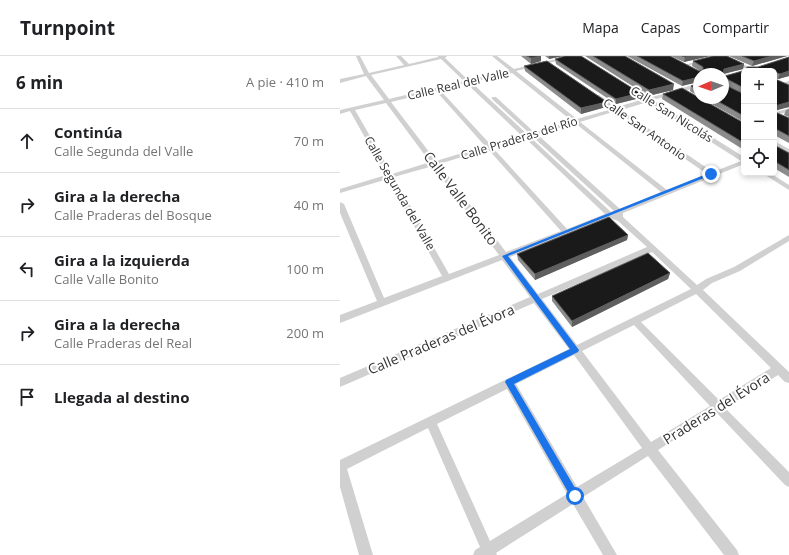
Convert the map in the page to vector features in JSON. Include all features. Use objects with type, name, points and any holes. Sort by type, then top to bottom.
[{"type":"street","name":"Calle Valle Bonito","points":[[358,56],[367,74],[650,449]]},
{"type":"street","points":[[398,56],[406,65]]},
{"type":"street","points":[[340,81],[447,56],[620,216],[666,194],[741,162]]},
{"type":"street","points":[[494,56],[666,194]]},
{"type":"street","points":[[540,56],[555,66]]},
{"type":"street","name":"Calle Real del Valle","points":[[340,112],[575,56]]},
{"type":"street","points":[[683,66],[722,56],[745,68]]},
{"type":"street","points":[[340,319],[610,215],[440,57]]},
{"type":"street","points":[[677,63],[688,69]]},
{"type":"street","points":[[777,82],[789,88]]},
{"type":"street","points":[[777,87],[789,83]]},
{"type":"street","name":"Calle San Nicolás","points":[[623,84],[741,159]]},
{"type":"street","points":[[674,86],[687,94]]},
{"type":"street","name":"Calle Praderas del Río","points":[[340,192],[693,87]]},
{"type":"street","points":[[437,89],[566,232]]},
{"type":"street","name":"Calle San Antonio","points":[[592,92],[711,174]]},
{"type":"street","name":"Calle Segunda del Valle","points":[[352,109],[447,278]]},
{"type":"street","points":[[777,113],[789,110]]},
{"type":"street","points":[[777,115],[782,118]]},
{"type":"street","points":[[777,144],[789,152]]},
{"type":"street","points":[[777,149],[789,144]]},
{"type":"street","points":[[770,176],[789,188]]},
{"type":"street","points":[[340,204],[382,303]]},
{"type":"street","name":"Praderas del Évora","points":[[486,553],[778,369],[620,216],[610,215]]},
{"type":"street","points":[[366,555],[340,466],[636,321],[696,290],[709,281],[737,269],[789,238]]},
{"type":"street","name":"Calle Praderas del Évora","points":[[340,383],[653,248]]},
{"type":"street","points":[[636,321],[789,481]]},
{"type":"street","points":[[778,369],[789,379]]},
{"type":"street","points":[[509,382],[610,555]]},
{"type":"street","points":[[430,421],[486,553]]},
{"type":"street","points":[[650,449],[732,555]]},
{"type":"building","points":[[527,56],[541,56],[531,58]]},
{"type":"building","points":[[565,56],[581,56],[640,93],[616,99],[555,59]]},
{"type":"building","points":[[593,56],[625,56],[674,84],[649,90]]},
{"type":"building","points":[[637,56],[670,56],[693,68],[693,78],[683,81]]},
{"type":"building","points":[[713,56],[727,56],[744,64],[728,68],[703,68],[693,61]]},
{"type":"building","points":[[742,56],[772,56],[754,61]]},
{"type":"building","points":[[789,57],[789,71],[780,74],[777,73],[777,68],[747,68],[758,67]]},
{"type":"building","points":[[547,61],[607,102],[581,108],[524,66]]},
{"type":"building","points":[[741,71],[741,86],[729,80],[729,75]]},
{"type":"building","points":[[777,80],[789,85],[789,102],[777,105]]},
{"type":"building","points":[[729,87],[741,93],[741,114],[723,104],[729,104]]},
{"type":"building","points":[[682,88],[693,94],[693,104],[710,104],[741,121],[741,141],[663,94]]},
{"type":"building","points":[[777,113],[789,118],[789,136],[777,130]]},
{"type":"building","points":[[777,147],[789,153],[789,170],[777,163]]},
{"type":"building","points":[[609,217],[628,235],[535,274],[517,254]]},
{"type":"building","points":[[648,253],[670,273],[572,321],[552,296]]},
{"type":"route","points":[[575,496],[509,382],[575,350],[504,256],[666,194],[711,174]]}]
